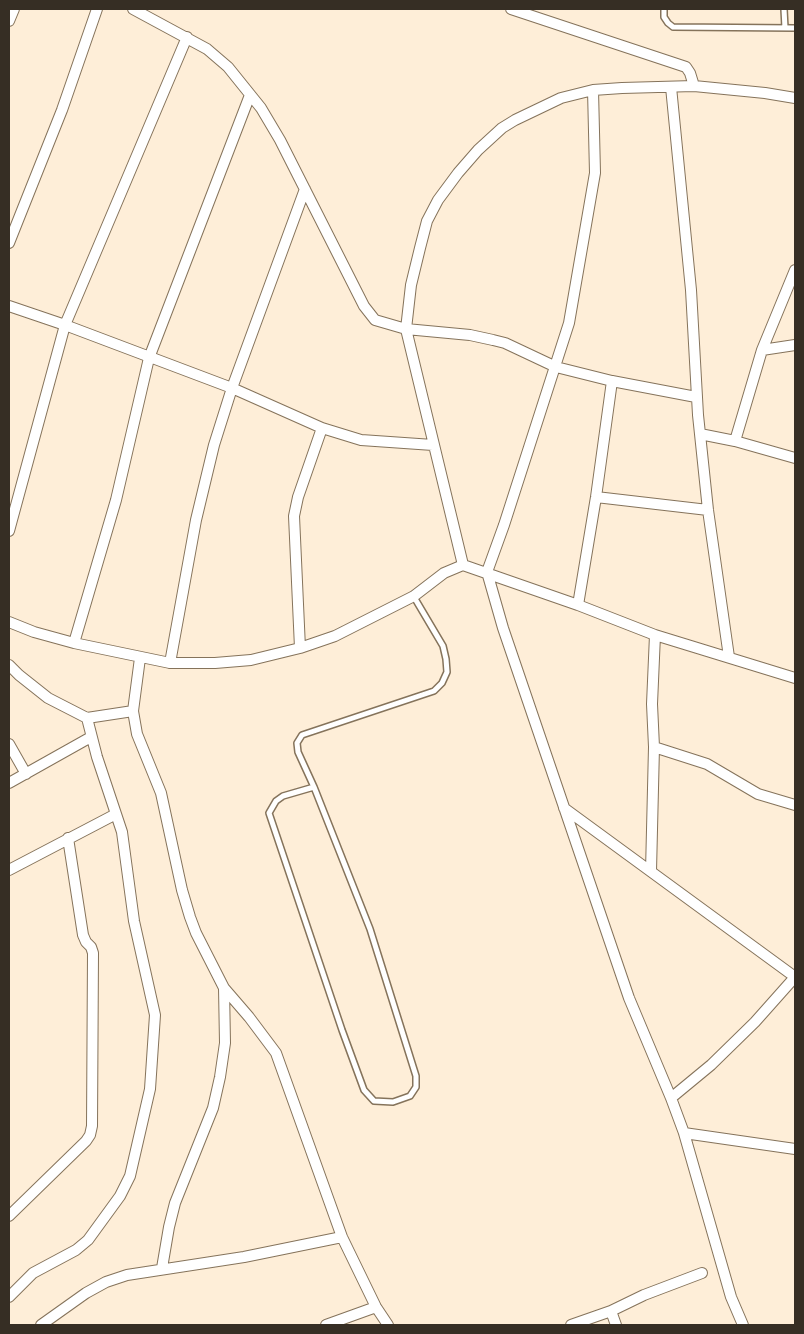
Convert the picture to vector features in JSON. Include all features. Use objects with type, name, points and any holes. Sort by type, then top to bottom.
[{"type":"street","points":[[9,21],[14,9]]},
{"type":"street","points":[[9,243],[62,110],[97,9]]},
{"type":"street","points":[[132,9],[207,49],[228,67],[261,108],[280,140],[369,314],[375,320],[406,330],[470,335],[504,343],[556,367],[612,381],[696,398]]},
{"type":"street","points":[[511,9],[686,67],[690,72],[694,86]]},
{"type":"street","points":[[9,531],[65,325],[187,37]]},
{"type":"street","points":[[463,565],[406,330],[411,285],[428,221],[438,200],[478,150],[502,128],[561,98],[593,90],[694,86],[795,98]]},
{"type":"street","points":[[671,87],[691,290],[696,398],[708,510],[729,657]]},
{"type":"street","points":[[593,90],[594,187],[569,323],[487,572],[503,628],[628,998],[684,1133],[731,1297],[743,1325]]},
{"type":"street","points":[[74,643],[116,500],[149,358],[250,95]]},
{"type":"street","points":[[170,662],[196,520],[214,445],[232,388],[305,189]]},
{"type":"street","points":[[735,441],[762,350],[795,270]]},
{"type":"street","points":[[9,306],[232,388],[322,428],[361,440],[433,445]]},
{"type":"street","points":[[762,350],[795,345]]},
{"type":"street","points":[[578,606],[596,497],[612,381]]},
{"type":"street","points":[[300,648],[294,516],[298,497],[322,428]]},
{"type":"street","points":[[700,434],[735,441],[795,458]]},
{"type":"street","points":[[596,497],[708,510]]},
{"type":"street","points":[[9,622],[34,632],[74,643],[140,658],[170,662],[215,663],[251,660],[300,648],[335,636],[414,596],[444,573],[463,565],[487,572],[655,636],[795,678]]},
{"type":"street","points":[[651,871],[654,747],[652,704],[655,636]]},
{"type":"street","points":[[140,658],[133,711],[137,734],[161,793],[182,890],[190,917],[224,988],[276,1053],[342,1237],[376,1307],[388,1325]]},
{"type":"street","points":[[9,665],[48,698],[86,718],[133,711]]},
{"type":"street","points":[[9,1297],[33,1273],[76,1250],[88,1240],[120,1196],[130,1176],[150,1089],[155,1014],[134,921],[125,848],[86,718]]},
{"type":"street","points":[[9,783],[92,737]]},
{"type":"street","points":[[9,744],[26,774]]},
{"type":"street","points":[[654,747],[707,764],[758,794],[795,805]]},
{"type":"street","points":[[564,808],[795,977],[742,1034],[711,1064],[671,1098]]},
{"type":"street","points":[[9,870],[116,814]]},
{"type":"street","points":[[9,1216],[86,1141],[92,1126],[93,953],[82,935],[68,838]]},
{"type":"street","points":[[162,1268],[169,1227],[176,1203],[213,1108],[225,1043],[224,988]]},
{"type":"street","points":[[684,1133],[795,1149]]},
{"type":"street","points":[[41,1325],[86,1293],[106,1282],[127,1275],[162,1268],[244,1257],[342,1237]]},
{"type":"street","points":[[571,1325],[611,1311],[644,1295],[702,1272]]},
{"type":"street","points":[[326,1325],[376,1307]]},
{"type":"street","points":[[611,1311],[616,1325]]},
{"type":"lane","points":[[664,9],[664,17],[668,24],[673,27],[795,28]]},
{"type":"lane","points":[[784,9],[785,28]]},
{"type":"lane","points":[[314,786],[283,796],[276,801],[269,813],[364,1090],[374,1101],[394,1102],[410,1096],[416,1087],[416,1076],[370,929],[314,786],[298,752],[297,743],[302,735],[434,691],[442,683],[447,672],[443,646],[414,596]]}]
